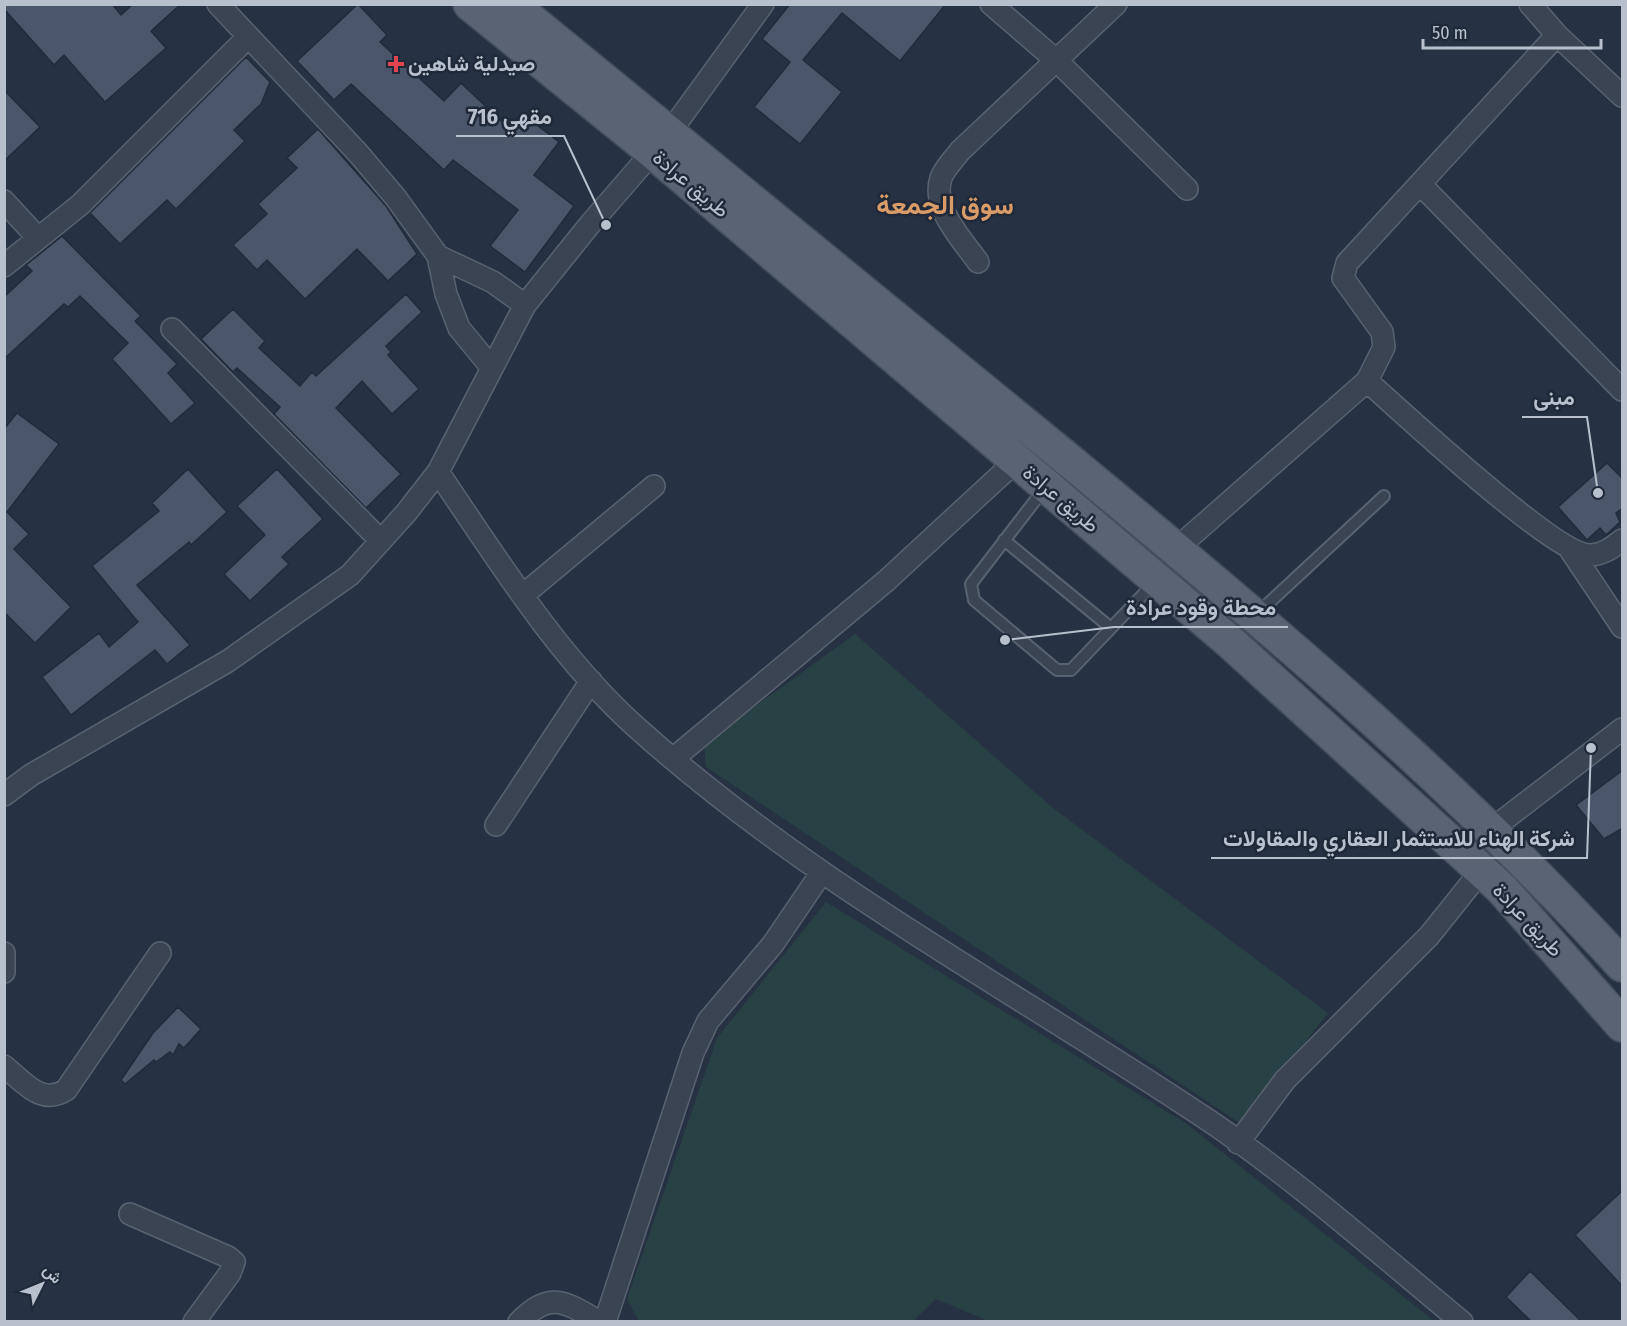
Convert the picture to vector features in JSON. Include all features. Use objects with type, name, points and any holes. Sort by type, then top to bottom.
[{"type":"main road","name":"طريق عرادة","points":[[470,4],[661,142],[1176,549],[1255,616],[1492,830],[1622,961]]},
{"type":"main road","name":"طريق عرادة","points":[[525,12],[661,142],[1016,461],[1230,642],[1502,889],[1623,1025]]},
{"type":"street","points":[[218,4],[358,153],[438,256],[446,294],[459,328],[491,367]]},
{"type":"street","points":[[4,795],[31,775],[228,661],[350,575],[438,472],[525,305],[591,223],[661,142],[763,4]]},
{"type":"street","points":[[991,4],[1057,61],[1187,189]]},
{"type":"street","points":[[978,262],[945,213],[939,197],[941,177],[960,151],[1116,4]]},
{"type":"street","points":[[1530,4],[1557,35],[1623,96]]},
{"type":"street","points":[[1176,549],[1367,381],[1384,347],[1382,332],[1343,278],[1347,263],[1557,35]]},
{"type":"street","points":[[4,266],[81,204],[248,37]]},
{"type":"street","points":[[1420,184],[1623,390]]},
{"type":"street","points":[[4,201],[38,238]]},
{"type":"street","points":[[438,256],[493,282],[525,305]]},
{"type":"street","points":[[172,329],[381,541]]},
{"type":"street","points":[[1367,381],[1502,499],[1569,548],[1589,555],[1606,552],[1623,540]]},
{"type":"street","points":[[674,758],[886,581],[1016,461]]},
{"type":"street","points":[[438,472],[523,596],[591,681],[635,726],[710,790],[822,872],[1238,1143],[1323,1208],[1462,1322]]},
{"type":"street","points":[[523,596],[654,486]]},
{"type":"street","points":[[1569,548],[1623,627]]},
{"type":"street","points":[[496,825],[591,681]]},
{"type":"street","points":[[1492,830],[1623,729]]},
{"type":"street","points":[[1238,1143],[1285,1080],[1429,936],[1481,871]]},
{"type":"street","points":[[605,1322],[693,1053],[703,1031],[721,1004],[773,944],[822,872]]},
{"type":"street","points":[[4,952],[4,972]]},
{"type":"street","points":[[4,1066],[42,1096],[55,1096],[66,1090],[160,953]]},
{"type":"street","points":[[130,1214],[228,1257],[234,1262],[230,1273],[194,1322]]},
{"type":"street","points":[[519,1322],[542,1303],[552,1301],[564,1301],[600,1322]]},
{"type":"lane","points":[[1046,486],[971,584],[974,600],[1057,670],[1071,670],[1157,581]]},
{"type":"lane","points":[[1255,616],[1384,496]]},
{"type":"lane","points":[[1004,540],[1112,628]]},
{"type":"green space","points":[[855,634],[1053,808],[1328,1013],[1241,1124],[706,767],[704,743]]},
{"type":"green space","points":[[826,902],[1187,1124],[1434,1321],[991,1322],[936,1299],[913,1321],[639,1321],[627,1299],[717,1038]]},
{"type":"building","points":[[4,4],[112,4],[121,15],[133,4],[181,4],[151,31],[166,48],[105,102],[64,55],[54,65],[4,9]]},
{"type":"building","points":[[358,4],[387,35],[380,42],[444,101],[461,83],[513,132],[525,116],[559,142],[534,175],[574,206],[525,272],[490,246],[518,210],[453,160],[444,170],[351,84],[334,100],[297,61]]},
{"type":"building","points":[[790,4],[946,4],[900,61],[842,13],[803,60],[842,92],[800,144],[754,107],[790,62],[762,39]]},
{"type":"building","points":[[246,57],[270,82],[261,104],[234,130],[245,141],[176,209],[167,200],[120,244],[90,213]]},
{"type":"building","points":[[4,90],[40,127],[4,161]]},
{"type":"building","points":[[318,129],[386,206],[417,254],[388,281],[357,249],[305,299],[267,260],[257,270],[233,245],[267,214],[258,204],[297,168],[287,158]]},
{"type":"building","points":[[62,236],[141,316],[135,321],[177,364],[168,373],[195,403],[171,424],[112,359],[128,343],[80,296],[68,307],[64,304],[4,359],[4,297],[32,271],[26,265]]},
{"type":"building","points":[[406,294],[422,312],[386,346],[391,352],[388,355],[419,389],[392,414],[362,381],[336,408],[401,474],[366,508],[274,414],[280,407],[237,368],[233,372],[201,339],[233,309],[265,341],[259,348],[300,386],[312,372],[316,376]]},
{"type":"building","points":[[17,413],[59,444],[7,512],[29,534],[14,549],[71,607],[35,643],[4,612],[4,429]]},
{"type":"building","points":[[1607,463],[1623,479],[1623,508],[1616,513],[1620,522],[1606,535],[1600,528],[1587,540],[1558,507]]},
{"type":"building","points":[[188,469],[227,512],[191,545],[189,542],[137,585],[190,645],[167,664],[155,650],[71,715],[42,677],[99,633],[109,647],[138,622],[92,566],[159,511],[152,503]]},
{"type":"building","points":[[277,469],[323,519],[282,557],[289,564],[250,601],[224,574],[265,535],[237,506]]},
{"type":"building","points":[[1623,770],[1623,828],[1604,839],[1576,805]]},
{"type":"building","points":[[178,1007],[201,1029],[184,1048],[179,1044],[173,1055],[170,1052],[156,1062],[154,1060],[125,1084],[121,1080],[153,1033]]},
{"type":"building","points":[[1623,1190],[1623,1287],[1575,1235]]},
{"type":"building","points":[[1530,1271],[1582,1322],[1532,1322],[1506,1297]]},
{"type":"place","name":"صيدلية شاهين","points":[[396,64]]},
{"type":"place","name":"مقهي 716","points":[[606,225]]},
{"type":"place","name":"مبنى","points":[[1598,493]]},
{"type":"place","name":"محطة وقود عرادة","points":[[1005,640]]},
{"type":"place","name":"شركة الهناء للاستثمار العقاري والمقاولات","points":[[1591,748]]},
{"type":"district","name":"سوق الجمعة","points":[[945,205]]}]
